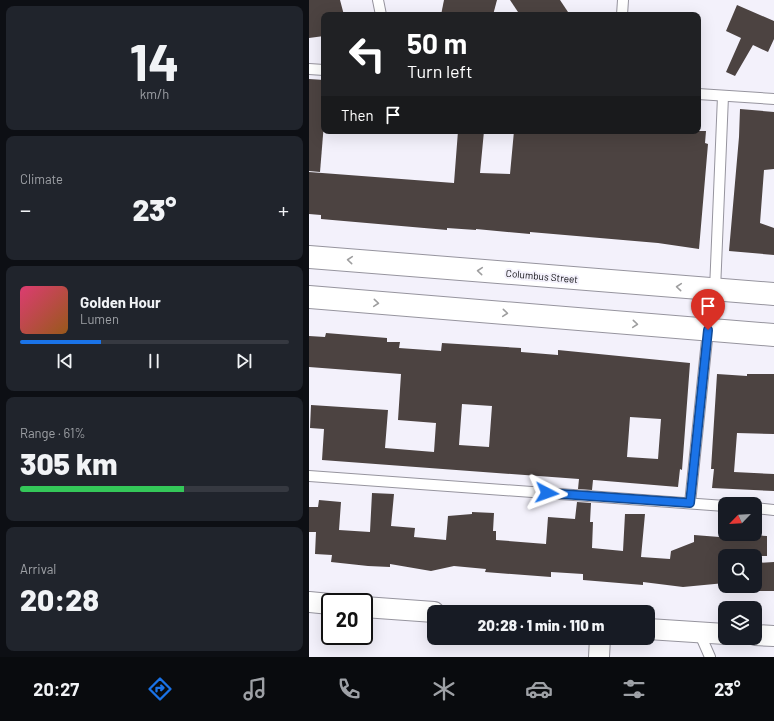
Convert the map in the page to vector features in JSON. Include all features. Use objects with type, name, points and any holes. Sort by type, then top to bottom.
[{"type":"main road","name":"Columbus Street","points":[[309,257],[774,294]]},
{"type":"main road","points":[[309,297],[774,335]]},
{"type":"street","points":[[309,602],[321,603]]},
{"type":"street","points":[[373,608],[427,612]]},
{"type":"street","points":[[655,629],[718,633]]},
{"type":"street","points":[[762,635],[774,636]]},
{"type":"street","points":[[599,657],[600,645]]},
{"type":"lane","points":[[378,0],[380,12]]},
{"type":"lane","points":[[622,12],[623,0]]},
{"type":"lane","points":[[309,69],[321,70]]},
{"type":"lane","points":[[701,94],[774,99]]},
{"type":"lane","points":[[715,290],[723,96]]},
{"type":"lane","points":[[690,503],[708,330]]},
{"type":"lane","points":[[309,476],[718,505]]},
{"type":"lane","points":[[762,509],[774,510]]},
{"type":"lane","points":[[699,632],[710,657]]},
{"type":"building","points":[[309,0],[340,0],[343,12],[321,12],[321,36],[309,38]]},
{"type":"building","points":[[444,0],[497,0],[494,12],[442,12]]},
{"type":"building","points":[[510,0],[560,0],[568,12],[518,12]]},
{"type":"building","points":[[737,5],[774,21],[774,39],[768,52],[753,45],[735,76],[726,72],[741,38],[726,31]]},
{"type":"building","points":[[309,79],[321,80],[321,134],[323,134],[320,172],[309,171]]},
{"type":"building","points":[[740,109],[774,112],[774,169],[764,170],[760,223],[774,228],[774,255],[729,251]]},
{"type":"building","points":[[701,131],[706,131],[705,143],[708,144],[699,249],[658,243],[530,232],[530,234],[447,228],[447,230],[321,219],[321,215],[309,214],[309,172],[454,183],[458,134],[484,134],[480,173],[510,174],[514,134],[701,134]]},
{"type":"building","points":[[326,333],[387,338],[387,342],[400,342],[399,348],[441,351],[442,343],[521,348],[521,352],[558,355],[558,350],[690,363],[682,470],[680,469],[678,487],[593,480],[592,490],[578,489],[579,479],[322,460],[324,429],[310,428],[311,405],[388,410],[385,448],[434,452],[436,423],[398,420],[401,374],[309,367],[309,336],[325,337]],"holes":[[[462,404],[492,406],[489,447],[459,445]],[[630,417],[661,419],[658,459],[627,457]]]},
{"type":"building","points":[[717,374],[747,376],[747,374],[774,374],[774,434],[737,433],[734,472],[774,474],[774,491],[712,488],[714,469],[711,469]]},
{"type":"building","points":[[372,493],[394,494],[391,526],[415,528],[414,537],[446,540],[448,516],[472,514],[472,512],[494,513],[493,531],[496,531],[496,540],[546,544],[548,517],[575,519],[577,502],[591,503],[590,522],[593,522],[592,548],[623,551],[625,514],[645,514],[641,557],[670,559],[671,551],[694,542],[694,535],[718,537],[718,541],[762,541],[762,536],[767,536],[767,556],[762,556],[762,549],[718,549],[718,584],[683,587],[643,582],[643,585],[583,580],[583,574],[551,572],[551,577],[485,572],[486,569],[454,566],[431,571],[390,564],[390,567],[368,566],[331,562],[332,555],[315,554],[316,532],[309,532],[309,507],[318,507],[319,500],[341,502],[339,530],[370,532]]},
{"type":"building","points":[[774,562],[774,591],[762,591],[762,563]]},
{"type":"route","points":[[547,493],[690,503],[708,330]]}]
